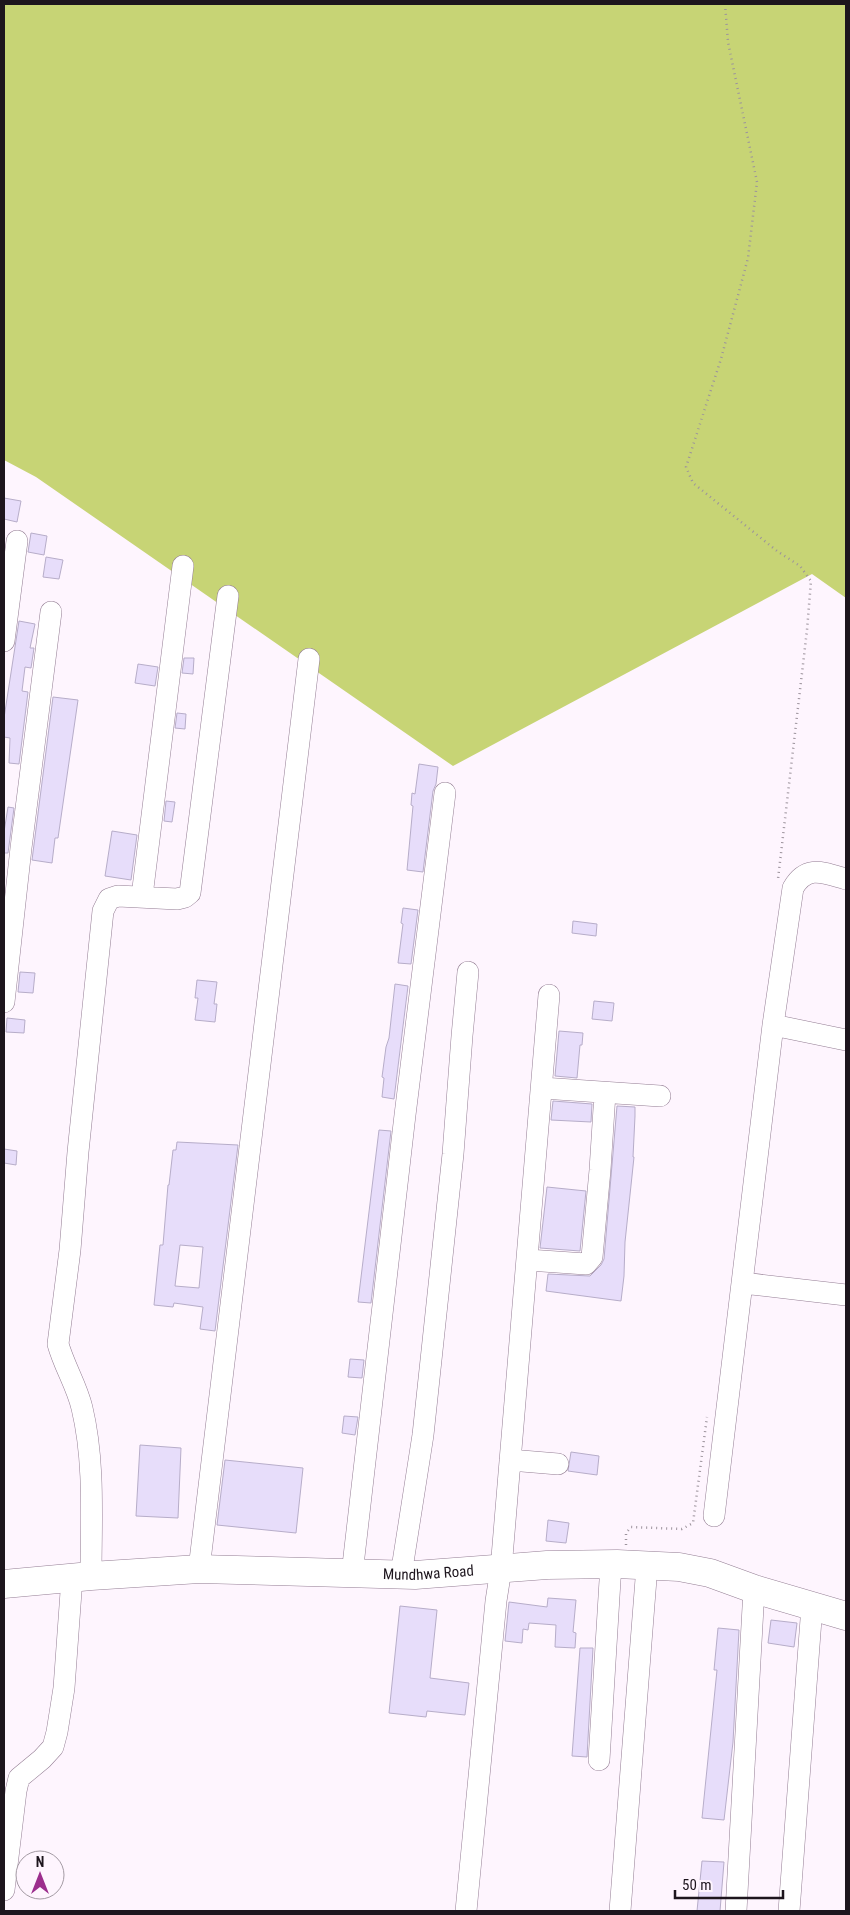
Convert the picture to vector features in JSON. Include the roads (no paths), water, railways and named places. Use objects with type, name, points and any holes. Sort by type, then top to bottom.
[{"type":"main road","name":"Mundhwa Road","points":[[4,1584],[199,1569],[285,1570],[401,1575],[547,1565],[628,1565],[679,1567],[710,1573],[754,1589],[846,1616]]},
{"type":"street","points":[[4,641],[17,540]]},
{"type":"street","points":[[142,896],[183,566]]},
{"type":"street","points":[[4,1890],[19,1778],[53,1747],[57,1732],[82,1577],[90,1474],[86,1433],[82,1407],[58,1344],[70,1250],[78,1152],[103,911],[109,899],[118,896],[176,899],[185,897],[190,893],[228,596]]},
{"type":"street","points":[[4,1002],[21,848],[51,612]]},
{"type":"street","points":[[199,1569],[309,659]]},
{"type":"street","points":[[352,1574],[405,1115],[445,792]]},
{"type":"street","points":[[714,1516],[773,1025],[792,888],[798,878],[806,873],[822,872],[846,879]]},
{"type":"street","points":[[401,1575],[424,1425],[453,1154],[468,972]]},
{"type":"street","points":[[466,1911],[496,1601],[501,1569],[550,995]]},
{"type":"street","points":[[773,1025],[846,1040]]},
{"type":"street","points":[[542,1088],[660,1096]]},
{"type":"street","points":[[528,1260],[577,1265],[586,1264],[592,1257],[605,1093]]},
{"type":"street","points":[[743,1283],[846,1295]]},
{"type":"street","points":[[510,1460],[558,1464]]},
{"type":"street","points":[[599,1760],[628,1565]]},
{"type":"street","points":[[620,1911],[628,1565]]},
{"type":"street","points":[[736,1911],[754,1589]]},
{"type":"street","points":[[789,1911],[812,1606]]}]
